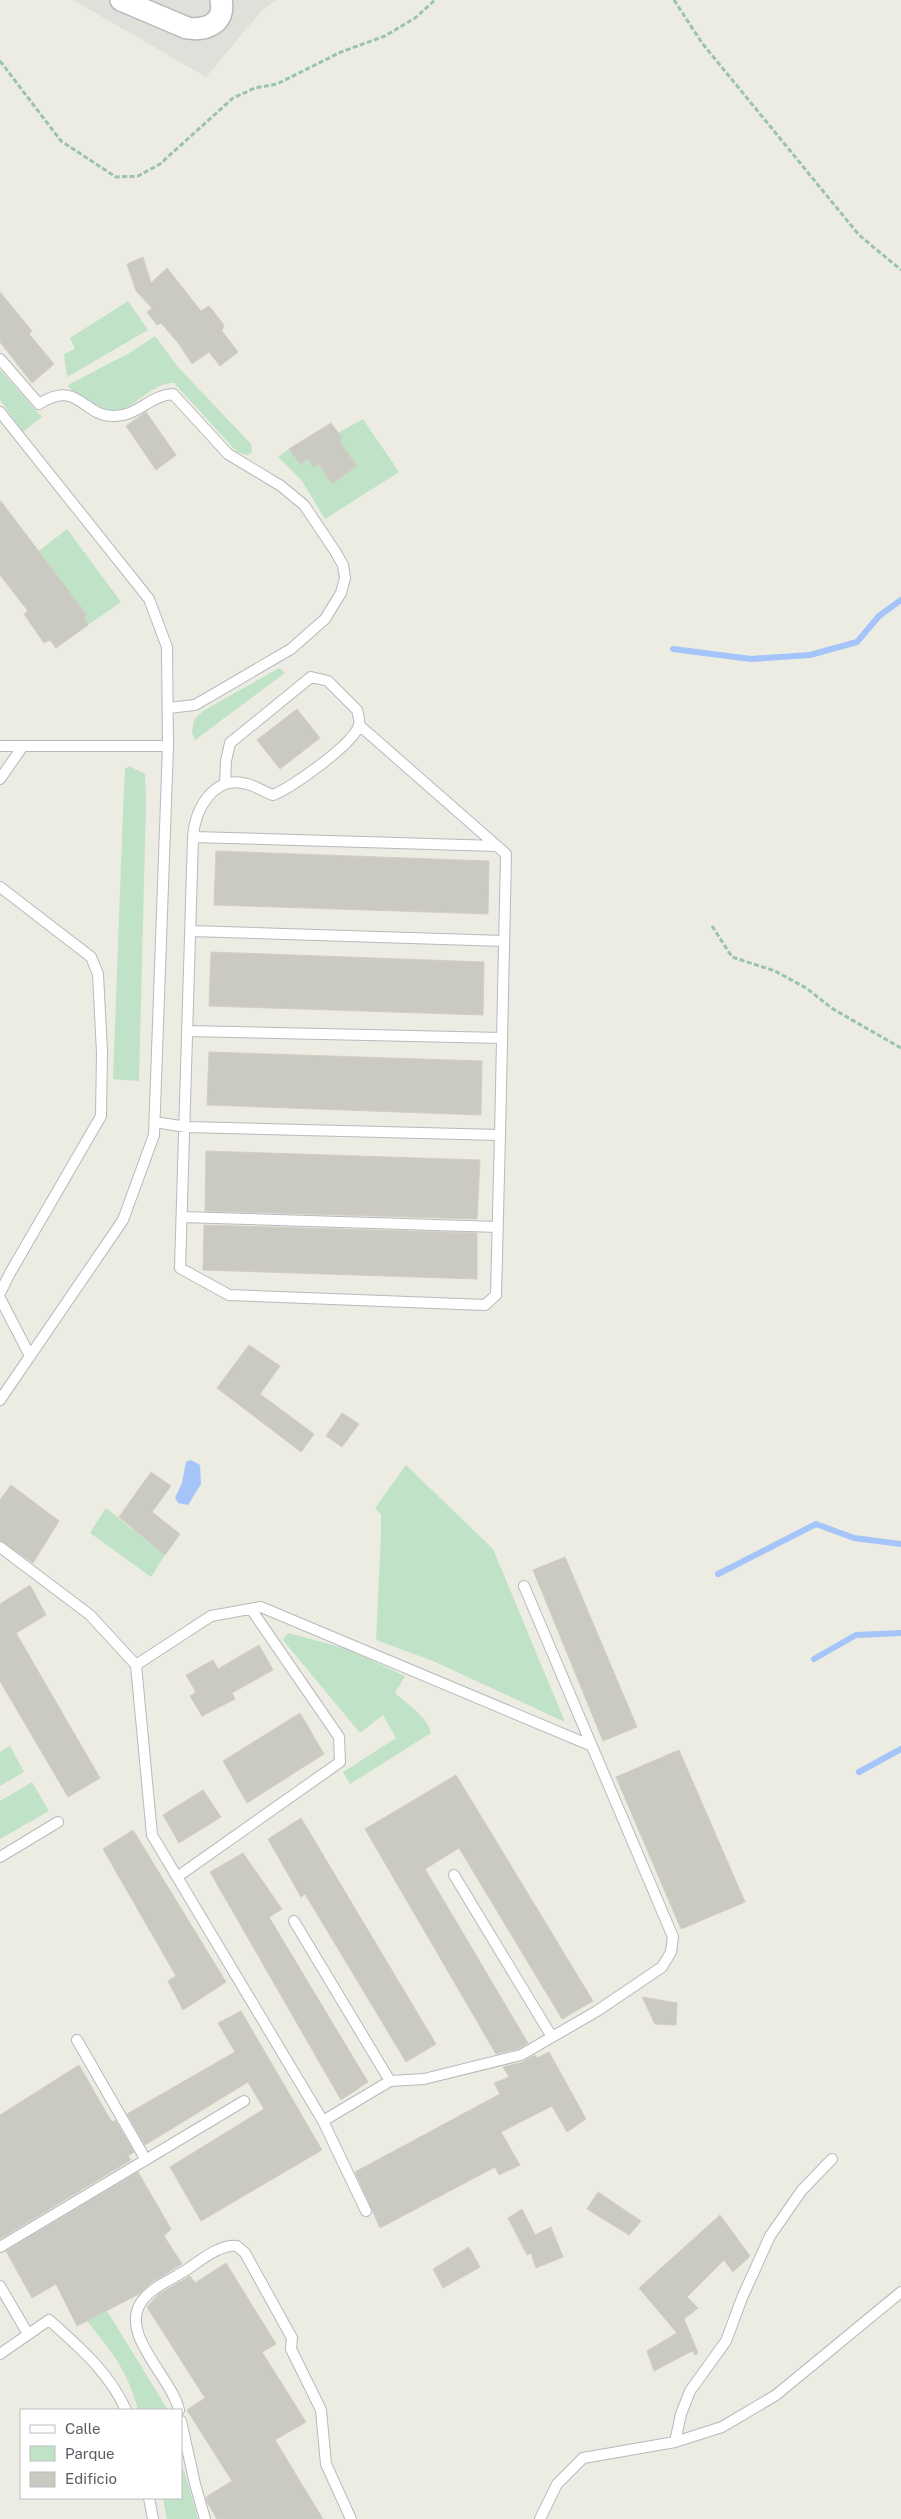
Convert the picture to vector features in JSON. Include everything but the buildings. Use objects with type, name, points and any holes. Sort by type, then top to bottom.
[{"type":"street","points":[[121,0],[150,7],[186,28],[206,29],[218,19],[222,12],[221,0]]},
{"type":"lane","points":[[0,358],[39,404],[49,398],[63,394],[78,399],[102,414],[112,417],[127,415],[161,394],[174,394],[228,454],[281,486],[304,505],[343,565],[345,578],[337,599],[325,618],[291,650],[195,705],[168,708]]},
{"type":"lane","points":[[0,412],[149,599],[167,647],[168,708],[154,1135],[123,1220],[0,1400]]},
{"type":"lane","points":[[225,784],[226,761],[230,743],[311,677],[328,681],[358,710],[359,725],[346,743],[280,792],[273,795],[246,783],[225,784],[204,800],[195,819],[180,1268],[229,1295],[485,1305],[496,1295],[506,854],[359,725]]},
{"type":"lane","points":[[0,746],[168,746]]},
{"type":"lane","points":[[0,779],[23,746]]},
{"type":"lane","points":[[193,837],[497,846]]},
{"type":"lane","points":[[0,887],[91,957],[98,974],[102,1053],[101,1116],[0,1293]]},
{"type":"lane","points":[[191,931],[504,941]]},
{"type":"lane","points":[[188,1031],[502,1038]]},
{"type":"lane","points":[[154,1122],[186,1127],[500,1135]]},
{"type":"lane","points":[[182,1218],[498,1226]]},
{"type":"lane","points":[[0,1298],[30,1356]]},
{"type":"lane","points":[[0,1547],[90,1615],[136,1665],[152,1835],[323,2121],[366,2211]]},
{"type":"lane","points":[[323,2121],[390,2081],[424,2079],[520,2055],[596,2011],[662,1967],[671,1952],[673,1937],[524,1586]]},
{"type":"lane","points":[[136,1665],[211,1616],[261,1607],[592,1746]]},
{"type":"lane","points":[[177,1877],[340,1762],[339,1737],[251,1609]]},
{"type":"lane","points":[[0,1857],[58,1822]]},
{"type":"lane","points":[[454,1875],[552,2037]]},
{"type":"lane","points":[[294,1920],[390,2081]]},
{"type":"lane","points":[[77,2040],[146,2160]]},
{"type":"lane","points":[[0,2247],[244,2101]]},
{"type":"lane","points":[[675,2442],[681,2414],[690,2391],[726,2341],[742,2298],[770,2236],[802,2190],[832,2159]]},
{"type":"lane","points":[[179,2409],[161,2372],[136,2332],[134,2323],[136,2311],[143,2299],[157,2288],[222,2248],[237,2246],[245,2253],[292,2338],[291,2349],[321,2410],[326,2464],[351,2519]]},
{"type":"lane","points":[[0,2286],[28,2334]]},
{"type":"lane","points":[[540,2519],[557,2484],[583,2458],[675,2442],[722,2427],[776,2395],[901,2292]]},
{"type":"lane","points":[[0,2354],[49,2320],[91,2358],[117,2391],[126,2409]]},
{"type":"lane","points":[[182,2426],[205,2519]]},
{"type":"lane","points":[[149,2499],[154,2519]]},
{"type":"path","points":[[0,61],[61,141],[116,177],[138,176],[160,164],[232,98],[255,88],[277,84],[341,52],[385,36],[415,18],[435,0]]},
{"type":"path","points":[[674,0],[702,43],[859,235],[901,270]]},
{"type":"path","points":[[712,926],[732,957],[775,971],[798,984],[833,1009],[901,1048]]},
{"type":"shaded area","points":[[73,0],[277,0],[263,9],[206,77]]},
{"type":"green space","points":[[128,301],[148,330],[67,377],[64,354],[75,349],[70,338]]},
{"type":"green space","points":[[155,336],[178,367],[251,444],[252,453],[246,455],[237,452],[174,383],[157,387],[133,404],[118,411],[111,411],[96,405],[72,391],[68,385],[131,352]]},
{"type":"green space","points":[[0,370],[42,417],[23,432],[0,400]]},
{"type":"green space","points":[[363,419],[399,472],[325,519],[302,481],[278,457],[289,449],[300,464],[309,459],[313,467],[319,464],[332,484],[357,466],[339,441],[341,438],[338,433]]},
{"type":"green space","points":[[67,529],[121,602],[88,625],[35,554]]},
{"type":"green space","points":[[279,668],[285,673],[195,740],[192,732],[194,720],[203,711]]},
{"type":"green space","points":[[129,766],[145,774],[146,802],[139,1081],[113,1079],[125,769]]},
{"type":"green space","points":[[406,1465],[493,1549],[565,1722],[433,1661],[376,1640],[381,1515],[375,1508]]},
{"type":"green space","points":[[106,1508],[165,1555],[151,1577],[90,1533]]},
{"type":"green space","points":[[288,1633],[347,1649],[405,1676],[395,1693],[421,1716],[431,1733],[350,1784],[343,1772],[396,1738],[383,1715],[360,1733],[283,1640]]},
{"type":"green space","points":[[10,1746],[24,1772],[0,1786],[0,1752]]},
{"type":"green space","points":[[32,1782],[49,1811],[0,1839],[0,1801]]},
{"type":"green space","points":[[107,2311],[167,2409],[138,2409],[129,2383],[118,2362],[87,2321]]},
{"type":"green space","points":[[184,2470],[198,2519],[167,2519],[163,2499],[182,2499],[182,2471]]},
{"type":"water","points":[[191,1460],[200,1465],[201,1484],[188,1505],[178,1503],[175,1498],[182,1483],[186,1462]]},
{"type":"waterway","points":[[673,649],[751,659],[810,655],[857,642],[879,616],[901,600]]},
{"type":"waterway","points":[[718,1574],[816,1524],[854,1538],[901,1544]]},
{"type":"waterway","points":[[814,1659],[856,1635],[901,1633]]},
{"type":"waterway","points":[[859,1772],[901,1749]]}]
